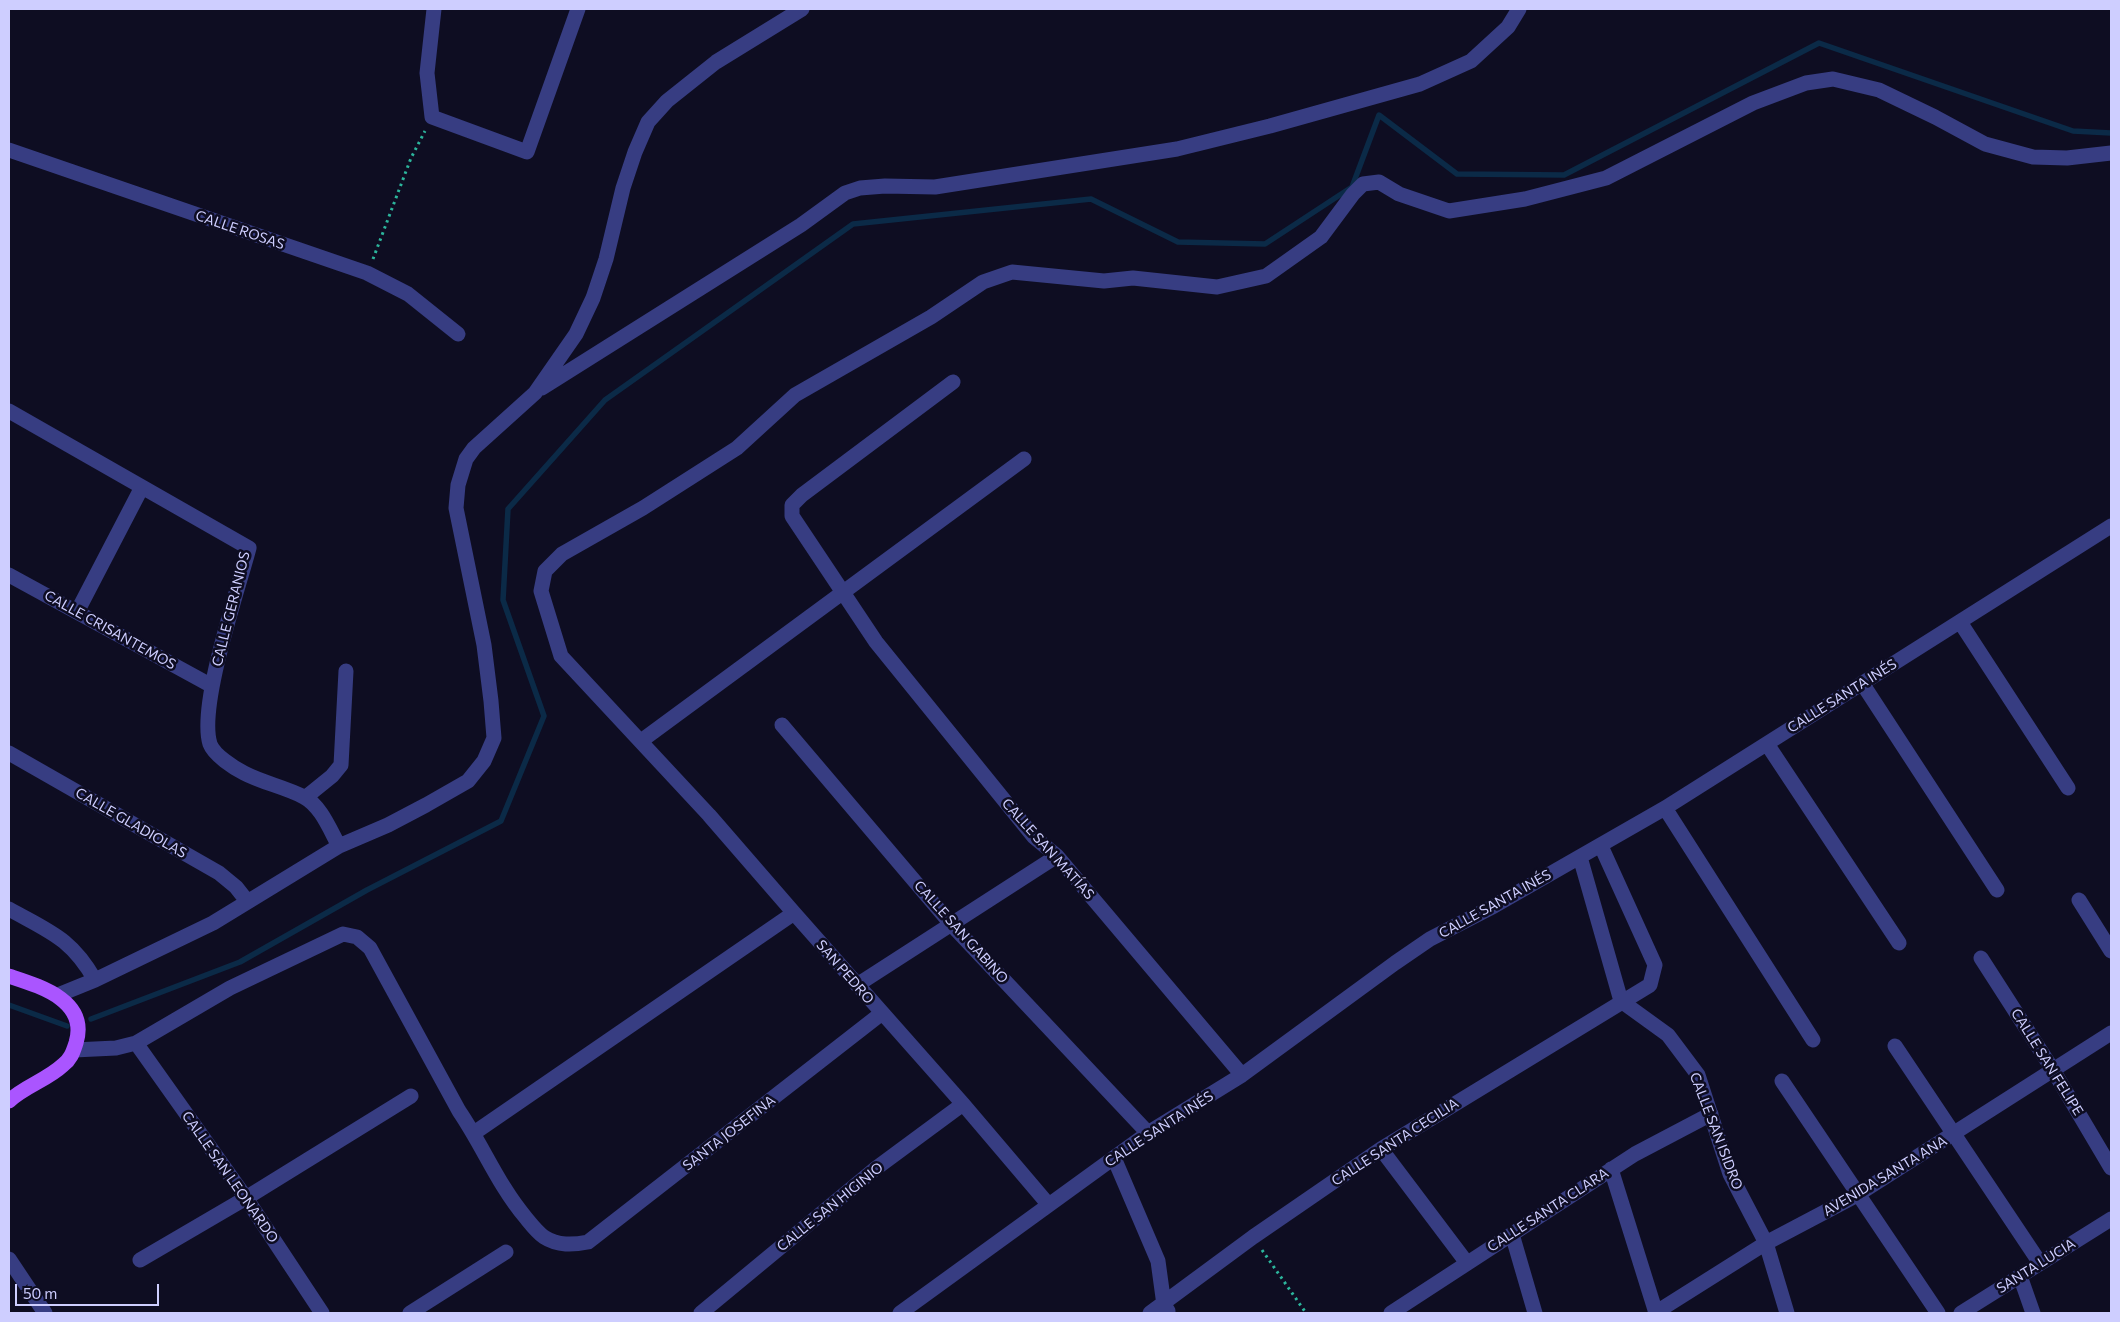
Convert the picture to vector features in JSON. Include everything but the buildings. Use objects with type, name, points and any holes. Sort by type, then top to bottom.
[{"type":"main road","points":[[9,976],[58,995],[71,1008],[79,1034],[70,1059],[62,1067],[19,1091],[9,1101]]},
{"type":"street","points":[[434,9],[427,73],[432,118],[527,152],[578,9]]},
{"type":"street","points":[[535,393],[576,334],[593,298],[606,259],[632,161],[648,122],[667,101],[716,62],[802,9]]},
{"type":"street","points":[[58,995],[95,980],[213,923],[246,901],[339,846],[388,825],[468,781],[484,761],[494,738],[491,702],[484,645],[456,508],[458,485],[466,459],[474,448],[535,393],[801,225],[845,193],[860,188],[886,186],[935,187],[1178,149],[1270,126],[1420,84],[1471,61],[1508,27],[1519,9]]},
{"type":"street","name":"SAN PEDRO","points":[[1048,1204],[964,1104],[857,986],[709,815],[561,656],[541,591],[545,571],[562,554],[643,508],[737,448],[795,395],[931,317],[982,282],[1012,272],[1104,281],[1133,278],[1218,287],[1266,276],[1321,237],[1352,194],[1364,184],[1379,182],[1399,194],[1449,212],[1525,199],[1606,178],[1753,103],[1806,84],[1833,79],[1879,90],[1985,144],[2032,157],[2067,158],[2111,153]]},
{"type":"street","name":"CALLE ROSAS","points":[[9,150],[367,274],[408,294],[458,334]]},
{"type":"street","name":"CALLE SAN MATÍAS","points":[[953,382],[802,495],[792,505],[792,516],[876,642],[1034,837],[1057,856],[1242,1075]]},
{"type":"street","name":"CALLE GERANIOS","points":[[9,411],[249,548],[212,686],[208,727],[210,745],[224,760],[244,773],[306,797],[322,814],[339,846]]},
{"type":"street","points":[[641,741],[1024,459]]},
{"type":"street","points":[[77,612],[142,487]]},
{"type":"street","name":"CALLE SANTA INÉS","points":[[900,1313],[1148,1133],[1242,1075],[1430,939],[1601,846],[1666,808],[2111,526]]},
{"type":"street","name":"CALLE CRISANTEMOS","points":[[9,575],[212,686]]},
{"type":"street","points":[[1960,622],[2068,788]]},
{"type":"street","points":[[306,797],[332,776],[341,765],[346,671]]},
{"type":"street","points":[[1862,683],[1997,890]]},
{"type":"street","name":"CALLE SAN GABINO","points":[[782,725],[951,924],[1148,1133]]},
{"type":"street","points":[[1767,744],[1899,943]]},
{"type":"street","name":"CALLE GLADIOLAS","points":[[9,753],[219,874],[236,887],[246,901]]},
{"type":"street","points":[[1666,808],[1812,1040]]},
{"type":"street","name":"CALLE SANTA CECILIA","points":[[1150,1313],[1166,1309],[1253,1237],[1381,1149],[1650,985],[1655,965],[1601,846]]},
{"type":"street","points":[[857,986],[1057,856]]},
{"type":"street","points":[[1580,857],[1621,1001]]},
{"type":"street","points":[[2079,900],[2111,951]]},
{"type":"street","points":[[9,909],[64,940],[82,957],[95,980]]},
{"type":"street","points":[[74,1050],[116,1048],[136,1043],[230,988],[292,960],[321,943],[342,934],[357,937],[370,948],[459,1111],[474,1133],[794,914]]},
{"type":"street","name":"CALLE SAN FELIPE","points":[[1981,958],[2053,1070],[2111,1168]]},
{"type":"street","name":"CALLE SAN ISIDRO","points":[[1621,1001],[1668,1035],[1698,1075],[1730,1174],[1766,1243],[1788,1313]]},
{"type":"street","name":"SANTA JOSEFINA","points":[[474,1133],[511,1200],[544,1237],[557,1243],[572,1245],[588,1242],[882,1013]]},
{"type":"street","name":"AVENIDA SANTA ANA","points":[[1656,1313],[1766,1243],[1857,1195],[2111,1033]]},
{"type":"street","name":"CALLE SAN LEONARDO","points":[[136,1043],[246,1198],[322,1313]]},
{"type":"street","points":[[1895,1046],[2040,1263]]},
{"type":"street","points":[[1782,1081],[1938,1313]]},
{"type":"street","points":[[140,1260],[246,1198],[411,1096]]},
{"type":"street","name":"CALLE SAN HIGINIO","points":[[701,1313],[875,1169],[964,1104]]},
{"type":"street","name":"CALLE SANTA CLARA","points":[[1391,1313],[1406,1309],[1467,1263],[1635,1154],[1711,1114]]},
{"type":"street","points":[[1381,1149],[1467,1263]]},
{"type":"street","points":[[1114,1158],[1158,1262],[1166,1309]]},
{"type":"street","points":[[1611,1169],[1656,1313]]},
{"type":"street","name":"SANTA LUCIA","points":[[1961,1313],[2111,1219]]},
{"type":"street","points":[[1512,1234],[1535,1313]]},
{"type":"street","points":[[410,1313],[506,1252]]},
{"type":"street","points":[[9,1259],[45,1313]]},
{"type":"street","points":[[2020,1276],[2033,1313]]},
{"type":"path","points":[[367,274],[412,158],[432,118]]},
{"type":"path","points":[[1253,1237],[1306,1313]]},
{"type":"waterway","points":[[91,1019],[240,962],[367,890],[501,821],[544,716],[503,600],[508,509],[605,400],[853,224],[1091,199],[1178,242],[1265,244],[1352,187],[1379,115],[1457,174],[1564,175],[1819,43],[2073,131],[2111,133]]},
{"type":"waterway","points":[[9,1005],[67,1026]]}]
